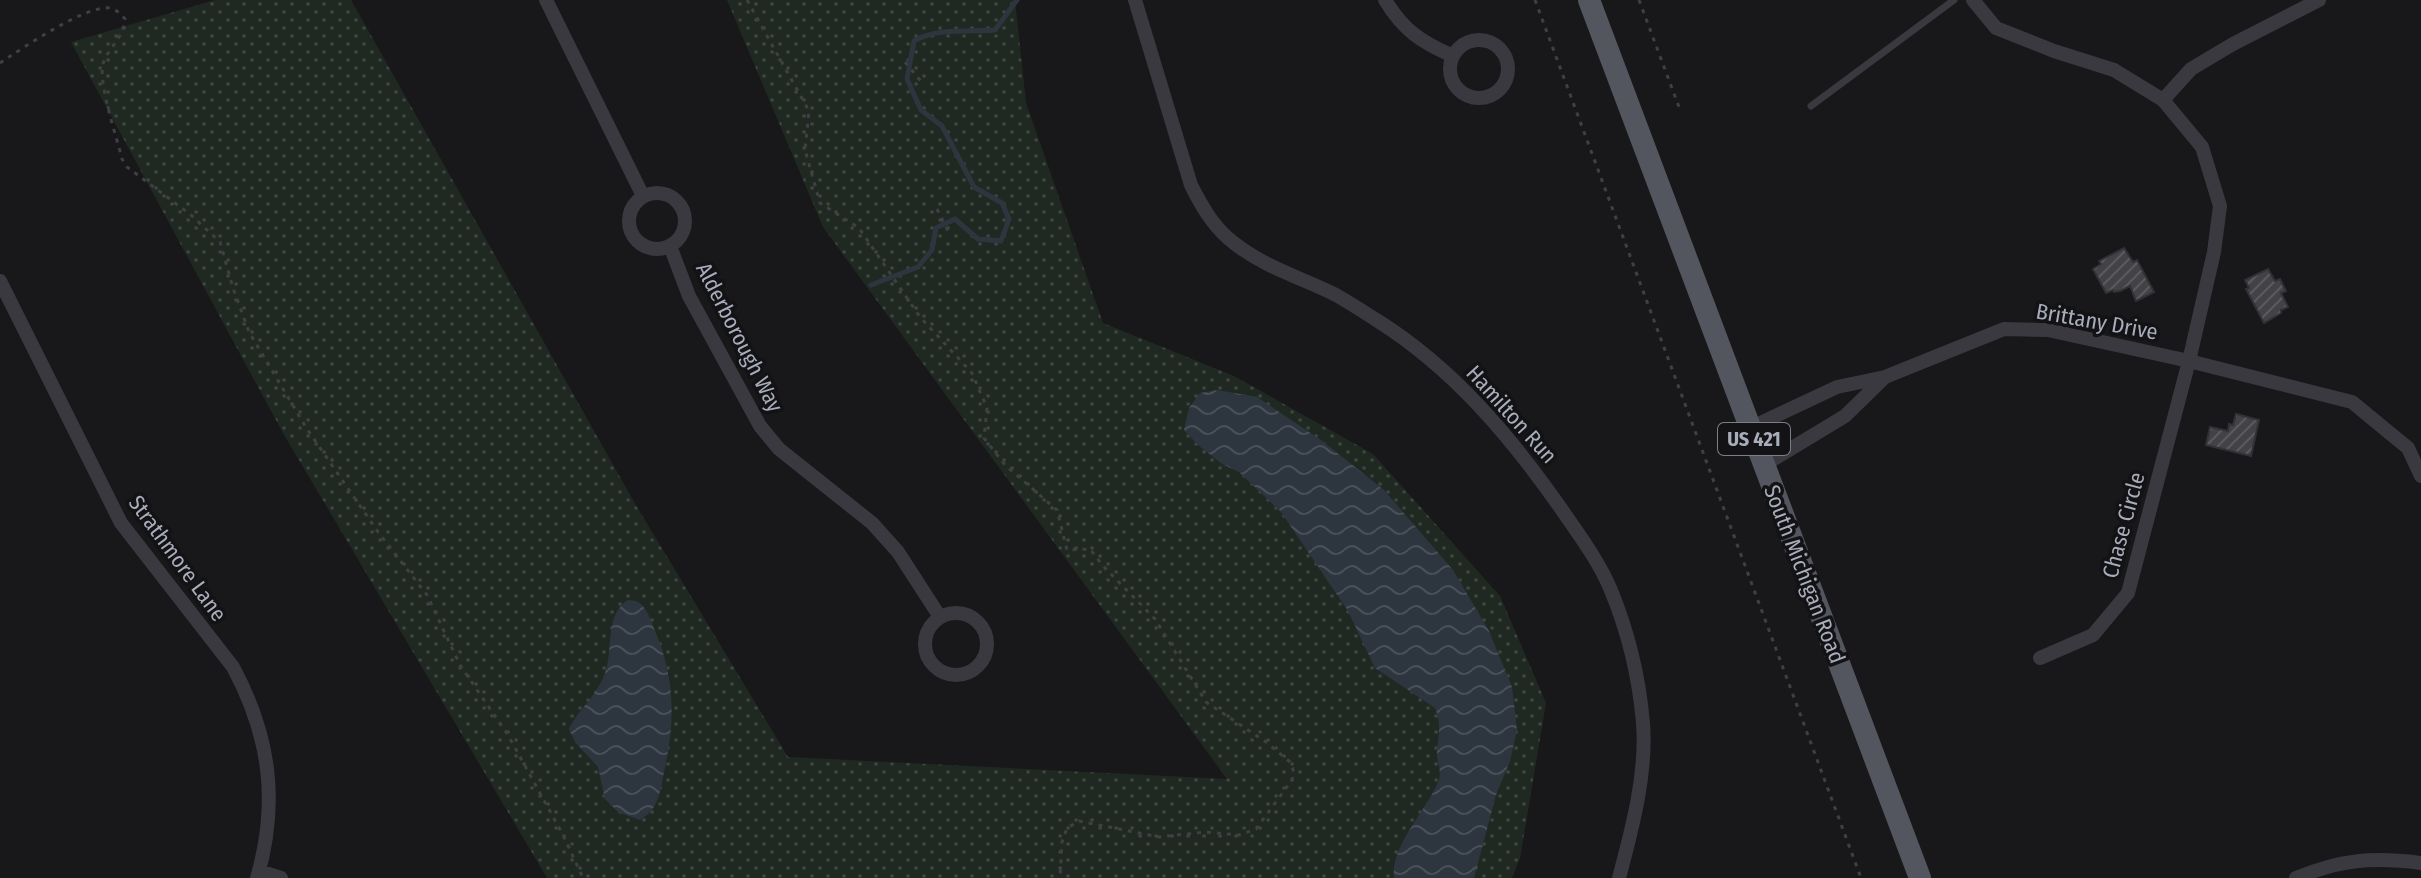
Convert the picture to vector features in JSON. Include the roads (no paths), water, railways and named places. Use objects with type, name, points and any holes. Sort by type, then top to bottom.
[{"type":"main road","name":"South Michigan Road","points":[[1589,0],[1920,878]]},
{"type":"street","points":[[546,0],[643,196]]},
{"type":"street","name":"Hamilton Run","points":[[1135,0],[1191,185],[1215,225],[1254,257],[1336,295],[1380,322],[1426,356],[1474,398],[1527,460],[1609,585],[1638,679],[1643,725],[1642,766],[1619,878]]},
{"type":"street","points":[[1385,0],[1395,17],[1424,43],[1453,56]]},
{"type":"street","name":"Chase Circle","points":[[1973,0],[1996,28],[2114,70],[2163,100],[2202,147],[2220,206],[2214,252],[2189,361],[2128,593],[2093,635],[2040,658]]},
{"type":"street","points":[[2163,100],[2191,69],[2309,2]]},
{"type":"street","points":[[1475,40],[1494,44],[1506,59],[1508,68],[1502,86],[1486,97],[1468,96],[1459,91],[1450,75],[1453,56],[1458,48],[1475,40]]},
{"type":"street","points":[[651,193],[669,195],[681,208],[684,216],[682,234],[670,246],[650,248],[634,238],[628,220],[630,210],[643,196],[651,193]]},
{"type":"street","name":"Alderborough Way","points":[[670,246],[689,296],[760,426],[779,449],[872,523],[898,552],[940,617]]},
{"type":"street","name":"Strathmore Lane","points":[[0,281],[121,523],[233,667],[247,693],[266,753],[270,792],[266,848],[258,874],[281,878]]},
{"type":"street","name":"Brittany Drive","points":[[1764,465],[1845,416],[1885,377],[2004,329],[2048,330],[2352,402],[2408,448],[2421,476]]},
{"type":"street","points":[[1750,428],[1837,387],[1885,377]]},
{"type":"street","points":[[949,614],[969,616],[983,629],[987,648],[984,657],[971,672],[949,675],[931,664],[924,644],[932,624],[940,617],[949,614]]},
{"type":"street","points":[[2296,878],[2325,866],[2379,858],[2421,863]]},
{"type":"lane","points":[[1811,106],[1954,0]]},
{"type":"water","points":[[1217,390],[1257,397],[1321,440],[1384,490],[1453,570],[1489,631],[1512,687],[1517,730],[1474,878],[1394,878],[1394,866],[1403,841],[1439,778],[1439,730],[1435,708],[1375,668],[1348,611],[1281,512],[1239,472],[1222,464],[1184,430],[1189,408],[1200,393]]},
{"type":"water","points":[[628,600],[636,601],[645,608],[660,644],[669,680],[672,716],[660,793],[651,811],[640,820],[618,812],[605,799],[598,767],[575,742],[569,729],[603,679],[613,622],[621,606]]},
{"type":"waterway","points":[[871,285],[918,267],[932,250],[936,228],[955,219],[978,239],[1001,241],[1009,219],[1002,203],[974,187],[942,126],[921,110],[907,79],[914,41],[941,32],[995,30],[1017,0]]}]
